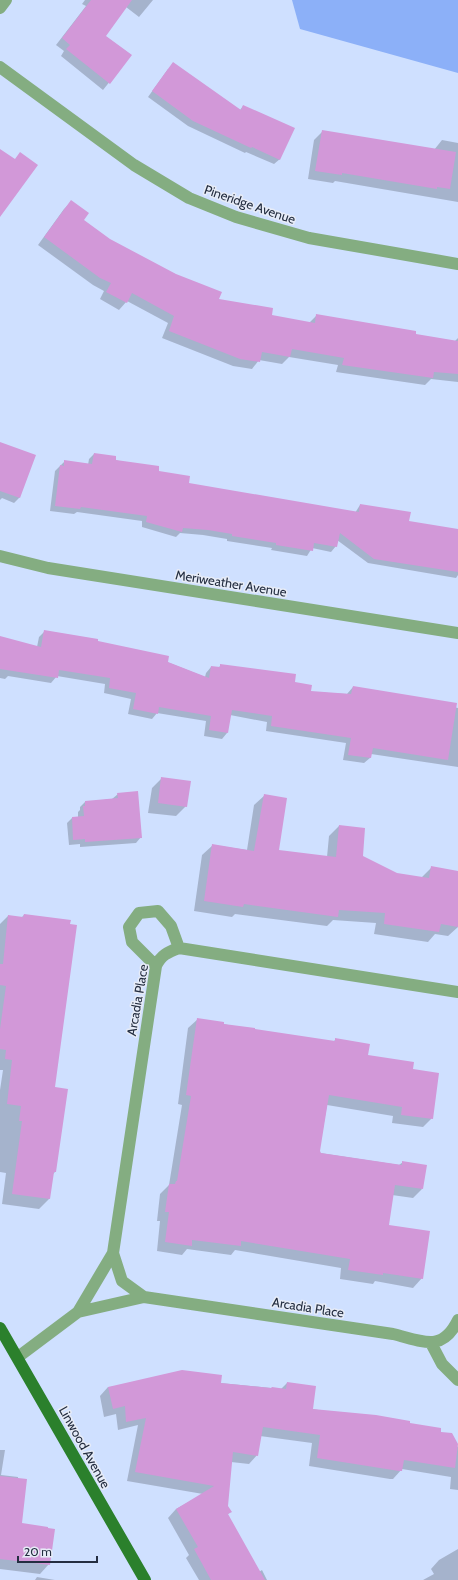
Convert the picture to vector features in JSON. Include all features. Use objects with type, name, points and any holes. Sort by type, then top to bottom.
[{"type":"main road","name":"Linwood Avenue","points":[[0,1328],[145,1580]]},
{"type":"street","points":[[0,8],[6,0]]},
{"type":"street","name":"Pineridge Avenue","points":[[0,67],[134,165],[189,198],[236,217],[309,238],[458,264]]},
{"type":"street","name":"Meriweather Avenue","points":[[0,556],[48,568],[458,633]]},
{"type":"street","points":[[156,966],[132,942],[129,927],[140,913],[158,910],[171,926],[179,948],[458,992]]},
{"type":"street","name":"Arcadia Place","points":[[18,1357],[78,1312],[113,1253],[156,966],[159,958],[168,952],[179,948]]},
{"type":"street","name":"Arcadia Place","points":[[113,1253],[122,1281],[144,1297]]},
{"type":"street","name":"Arcadia Place","points":[[78,1312],[144,1297],[393,1334],[431,1343]]},
{"type":"street","points":[[458,1320],[446,1338],[431,1343],[442,1364],[458,1380]]},
{"type":"shaded area","points":[[292,0],[458,0],[458,73],[300,29]]},
{"type":"building","points":[[91,0],[132,0],[106,36],[132,55],[110,84],[66,49],[70,45],[62,38]]},
{"type":"building","points":[[173,62],[241,110],[243,105],[295,128],[280,160],[193,121],[152,91]]},
{"type":"building","points":[[322,130],[456,152],[450,189],[437,187],[437,189],[342,173],[342,175],[315,171]]},
{"type":"building","points":[[0,149],[15,159],[20,152],[38,165],[0,217]]},
{"type":"building","points":[[71,200],[89,213],[84,220],[110,239],[176,274],[222,292],[219,299],[273,308],[272,315],[315,323],[316,314],[416,331],[416,334],[458,341],[458,374],[434,372],[433,378],[342,365],[344,358],[292,349],[290,357],[262,352],[260,362],[240,359],[169,331],[174,316],[132,293],[127,303],[106,292],[111,283],[100,278],[44,237]]},
{"type":"building","points":[[0,442],[36,455],[20,498],[0,491]]},
{"type":"building","points":[[94,453],[116,456],[116,460],[159,466],[159,471],[190,476],[189,483],[359,512],[360,504],[411,512],[409,521],[458,529],[458,572],[374,559],[340,533],[337,547],[314,543],[313,551],[276,545],[276,543],[232,536],[232,534],[208,530],[183,528],[182,532],[146,522],[147,516],[81,507],[80,509],[55,506],[60,465],[64,466],[64,460],[92,464]]},
{"type":"building","points":[[44,630],[98,639],[98,641],[169,656],[168,662],[209,678],[211,666],[220,667],[220,664],[296,674],[295,682],[312,685],[311,691],[351,694],[353,686],[457,703],[448,760],[373,748],[371,758],[348,755],[351,738],[271,726],[272,716],[232,710],[228,733],[209,730],[211,716],[159,707],[158,714],[133,709],[136,693],[109,688],[110,678],[59,670],[58,678],[0,669],[0,636],[41,647]]},
{"type":"building","points":[[161,777],[191,781],[187,807],[158,803]]},
{"type":"building","points":[[138,791],[142,838],[85,842],[85,839],[73,840],[72,817],[84,816],[83,806],[85,806],[85,801],[118,798],[117,793]]},
{"type":"building","points":[[264,794],[287,798],[279,850],[336,857],[339,825],[365,828],[363,856],[397,873],[429,878],[431,866],[458,871],[458,927],[441,924],[439,932],[384,924],[385,913],[339,910],[338,917],[244,904],[243,907],[204,901],[212,844],[254,851]]},
{"type":"building","points":[[24,914],[71,920],[70,924],[77,925],[55,1087],[68,1089],[56,1172],[54,1172],[50,1199],[12,1194],[22,1121],[19,1121],[21,1106],[7,1104],[12,1060],[5,1059],[6,1050],[0,1049],[0,1029],[6,986],[0,985],[0,964],[3,964],[8,915],[23,917]]},
{"type":"building","points":[[197,1018],[255,1029],[335,1041],[335,1038],[370,1044],[368,1055],[414,1062],[413,1069],[439,1073],[433,1119],[401,1115],[402,1107],[329,1095],[320,1151],[321,1153],[402,1165],[402,1161],[427,1165],[423,1189],[395,1185],[389,1225],[430,1231],[423,1279],[348,1270],[350,1259],[241,1241],[241,1246],[192,1240],[192,1246],[165,1242],[169,1212],[165,1212],[169,1184],[175,1184],[177,1181],[191,1096],[186,1095]]},
{"type":"building","points":[[182,1370],[222,1375],[221,1383],[286,1389],[287,1382],[316,1386],[313,1409],[376,1415],[441,1428],[441,1432],[452,1433],[458,1444],[455,1468],[404,1460],[402,1471],[399,1471],[317,1458],[320,1435],[263,1427],[258,1456],[233,1452],[228,1506],[232,1512],[228,1514],[265,1580],[211,1580],[194,1549],[198,1547],[176,1509],[214,1486],[135,1472],[146,1418],[126,1422],[125,1406],[113,1409],[108,1387]]},
{"type":"building","points":[[0,1476],[27,1479],[22,1523],[55,1529],[50,1565],[0,1559]]}]
